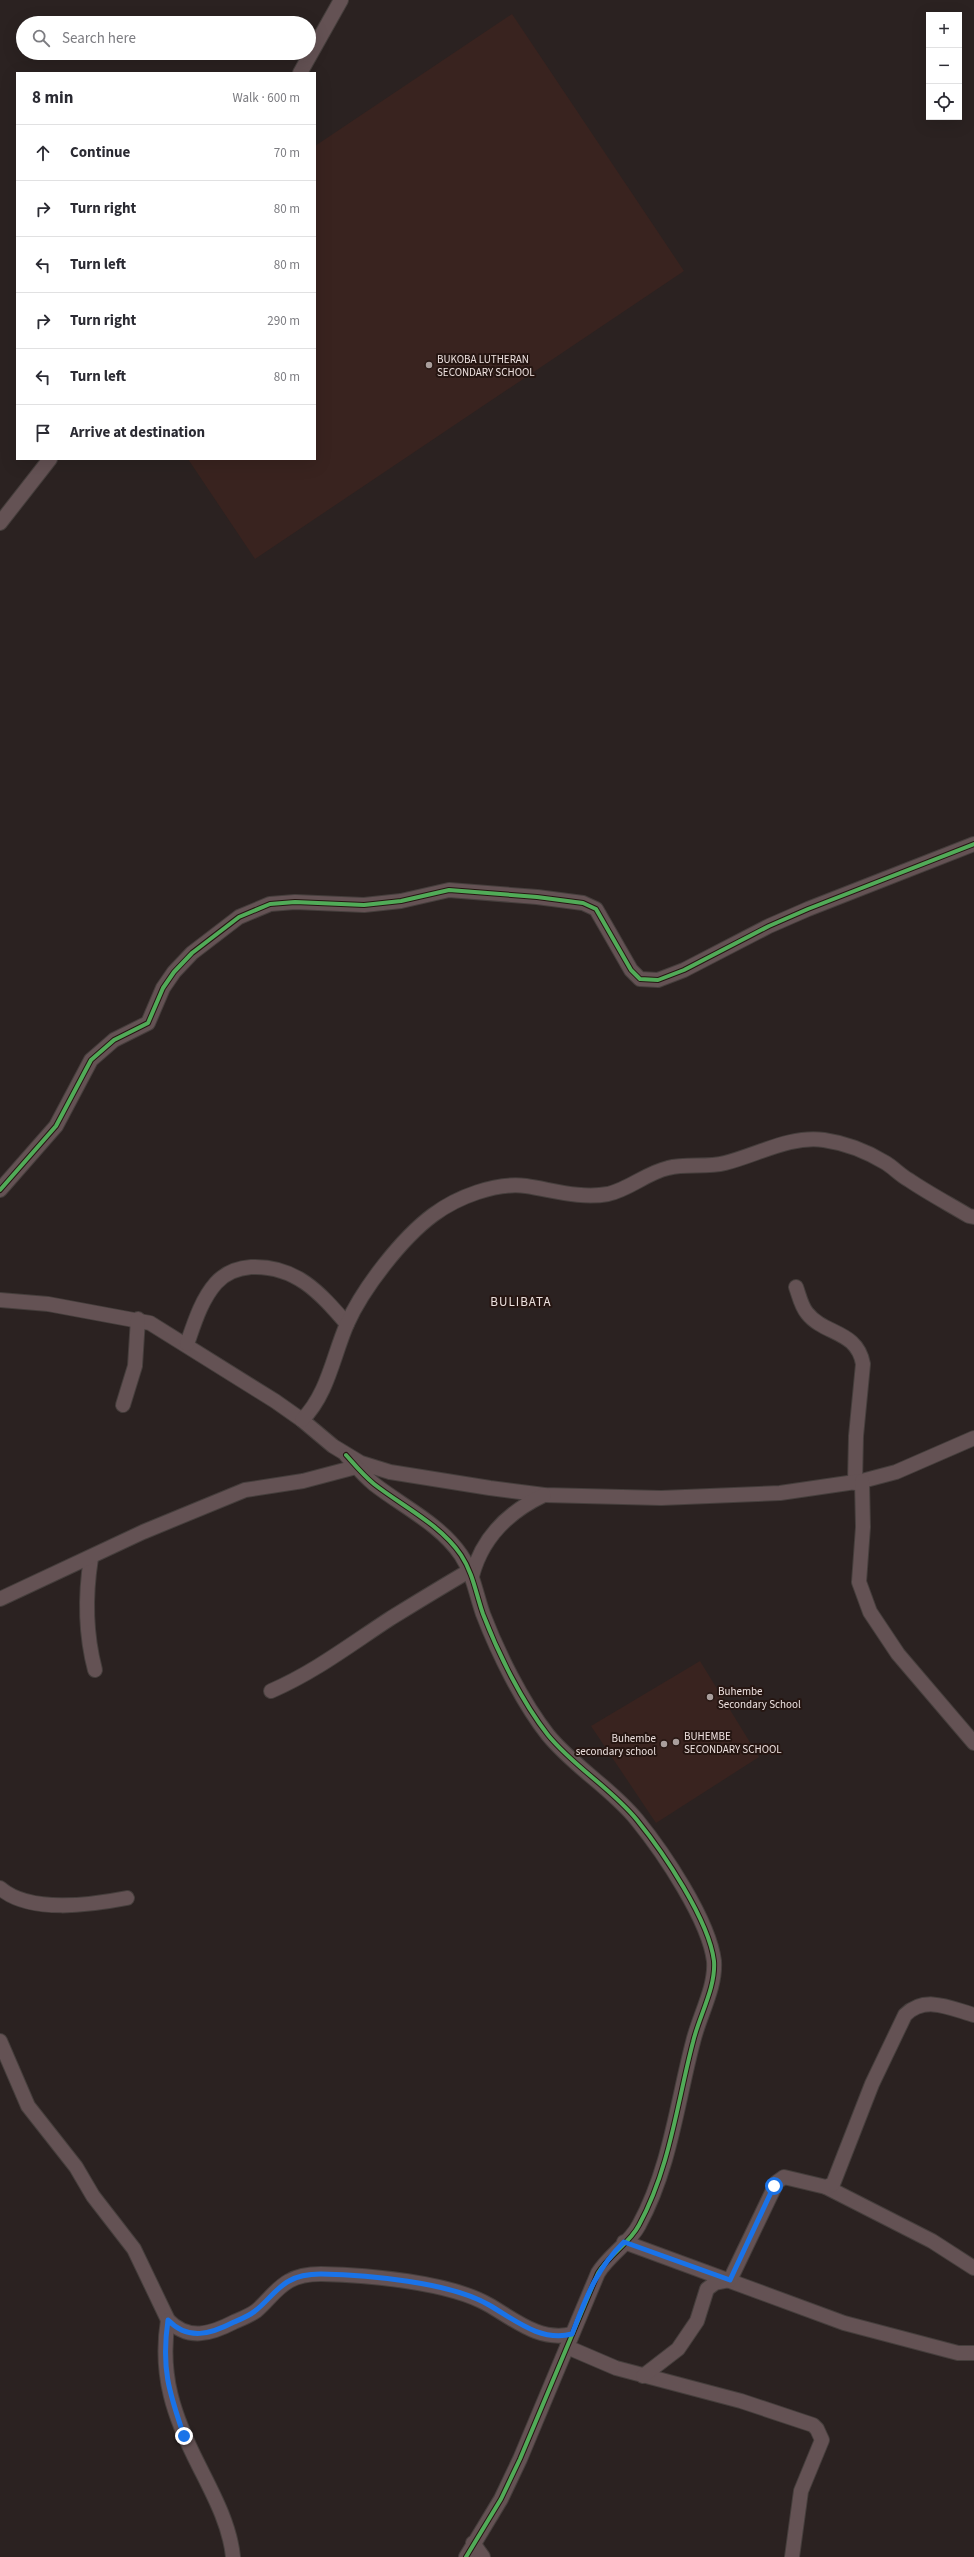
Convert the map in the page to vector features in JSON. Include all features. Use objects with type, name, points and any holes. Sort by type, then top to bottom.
[{"type":"street","points":[[316,45],[341,0]]},
{"type":"street","points":[[301,72],[307,60]]},
{"type":"street","points":[[0,523],[49,460]]},
{"type":"street","points":[[0,1190],[56,1126],[91,1060],[114,1040],[148,1023],[163,988],[174,972],[192,953],[239,917],[270,904],[295,902],[364,905],[401,901],[448,890],[511,894],[583,903],[596,909],[631,970],[640,980],[658,980],[684,970],[802,912],[974,844]]},
{"type":"street","points":[[302,1420],[315,1406],[347,1324],[360,1300],[378,1274],[432,1215],[453,1203],[500,1188],[523,1186],[568,1194],[607,1194],[628,1188],[668,1168],[709,1166],[783,1145],[823,1140],[866,1152],[887,1163],[913,1183],[968,1216],[974,1217]]},
{"type":"street","points":[[187,1344],[206,1296],[216,1283],[227,1274],[243,1268],[265,1267],[287,1271],[306,1283],[326,1300],[347,1324]]},
{"type":"street","points":[[796,1287],[807,1313],[849,1340],[861,1353],[863,1364],[856,1436],[863,1527],[859,1582],[870,1612],[898,1654],[974,1743]]},
{"type":"street","points":[[0,1300],[48,1304],[138,1319],[161,1328],[302,1420],[346,1455],[361,1463],[390,1472],[427,1480],[544,1495],[661,1498],[780,1493],[859,1482],[896,1472],[974,1438]]},
{"type":"street","points":[[123,1405],[135,1366],[138,1319]]},
{"type":"street","points":[[346,1455],[371,1482],[439,1531],[461,1555],[471,1573],[491,1634],[538,1721],[564,1752],[635,1818],[643,1828],[682,1884],[697,1913],[712,1955],[713,1978],[692,2043],[670,2144],[644,2216],[637,2229],[605,2261],[598,2273],[504,2493],[466,2557]]},
{"type":"street","points":[[0,1599],[91,1558],[143,1532],[245,1490],[326,1476],[356,1467]]},
{"type":"street","points":[[271,1691],[300,1678],[327,1662],[391,1618],[471,1573],[483,1548],[504,1521],[527,1503],[544,1495]]},
{"type":"street","points":[[91,1558],[86,1592],[87,1617],[96,1670]]},
{"type":"street","points":[[0,1888],[18,1899],[67,1906],[92,1905],[127,1898]]},
{"type":"street","points":[[826,2187],[835,2181],[872,2084],[905,2015],[912,2008],[921,2004],[933,2004],[974,2015]]},
{"type":"street","points":[[0,2041],[28,2106],[76,2167],[96,2200],[134,2249],[168,2320],[175,2328],[185,2332],[205,2333],[254,2313],[289,2281],[312,2274],[337,2274],[449,2290],[482,2301],[533,2330],[561,2336],[643,2376],[741,2401],[813,2425],[817,2429],[822,2440],[801,2491],[792,2557]]},
{"type":"street","points":[[643,2376],[678,2349],[697,2321],[710,2286],[730,2280],[764,2204],[777,2182],[784,2177],[826,2187],[932,2241],[974,2268]]},
{"type":"street","points":[[624,2242],[844,2323],[958,2353],[974,2353]]},
{"type":"street","points":[[168,2320],[165,2342],[167,2383],[184,2436],[221,2514],[233,2557]]},
{"type":"street","points":[[473,2543],[483,2557]]},
{"type":"shaded area","name":"BUKOBA LUTHERAN SECONDARY SCHOOL","points":[[512,14],[684,271],[255,559],[189,460],[316,460],[316,145]]},
{"type":"shaded area","name":"BUHEMBE SECONDARY SCHOOL","points":[[700,1661],[759,1757],[656,1823],[591,1726]]},
{"type":"cycle path","points":[[0,1190],[56,1126],[91,1060],[114,1040],[148,1023],[163,988],[174,972],[192,953],[239,917],[270,904],[295,902],[364,905],[401,901],[449,890],[537,897],[583,903],[596,909],[631,970],[640,979],[658,980],[684,970],[769,926],[808,909],[974,844]]},
{"type":"cycle path","points":[[346,1455],[374,1484],[432,1525],[461,1555],[471,1576],[483,1614],[496,1645],[511,1677],[529,1708],[558,1747],[627,1808],[648,1834],[683,1887],[704,1926],[714,1961],[714,1971],[710,1992],[693,2042],[672,2135],[650,2203],[639,2225],[630,2238],[608,2260],[598,2273],[520,2459],[501,2499],[466,2557]]},
{"type":"place","name":"BUKOBA LUTHERAN SECONDARY SCHOOL","points":[[429,365]]},
{"type":"place","name":"Buhembe Secondary School","points":[[710,1697]]},
{"type":"place","name":"BUHEMBE SECONDARY SCHOOL","points":[[676,1742]]},
{"type":"place","name":"Buhembe secondary school","points":[[664,1744]]},
{"type":"district","name":"BULIBATA","points":[[521,1301]]},
{"type":"route","points":[[184,2436],[167,2383],[165,2342],[168,2320],[175,2328],[185,2332],[195,2334],[205,2333],[219,2329],[254,2313],[273,2294],[289,2281],[301,2276],[312,2274],[337,2274],[359,2278],[382,2279],[417,2284],[469,2295],[533,2330],[548,2335],[561,2336],[572,2334],[586,2298],[598,2273],[605,2261],[624,2242],[730,2280],[734,2274],[745,2245],[764,2204],[774,2186]]}]
